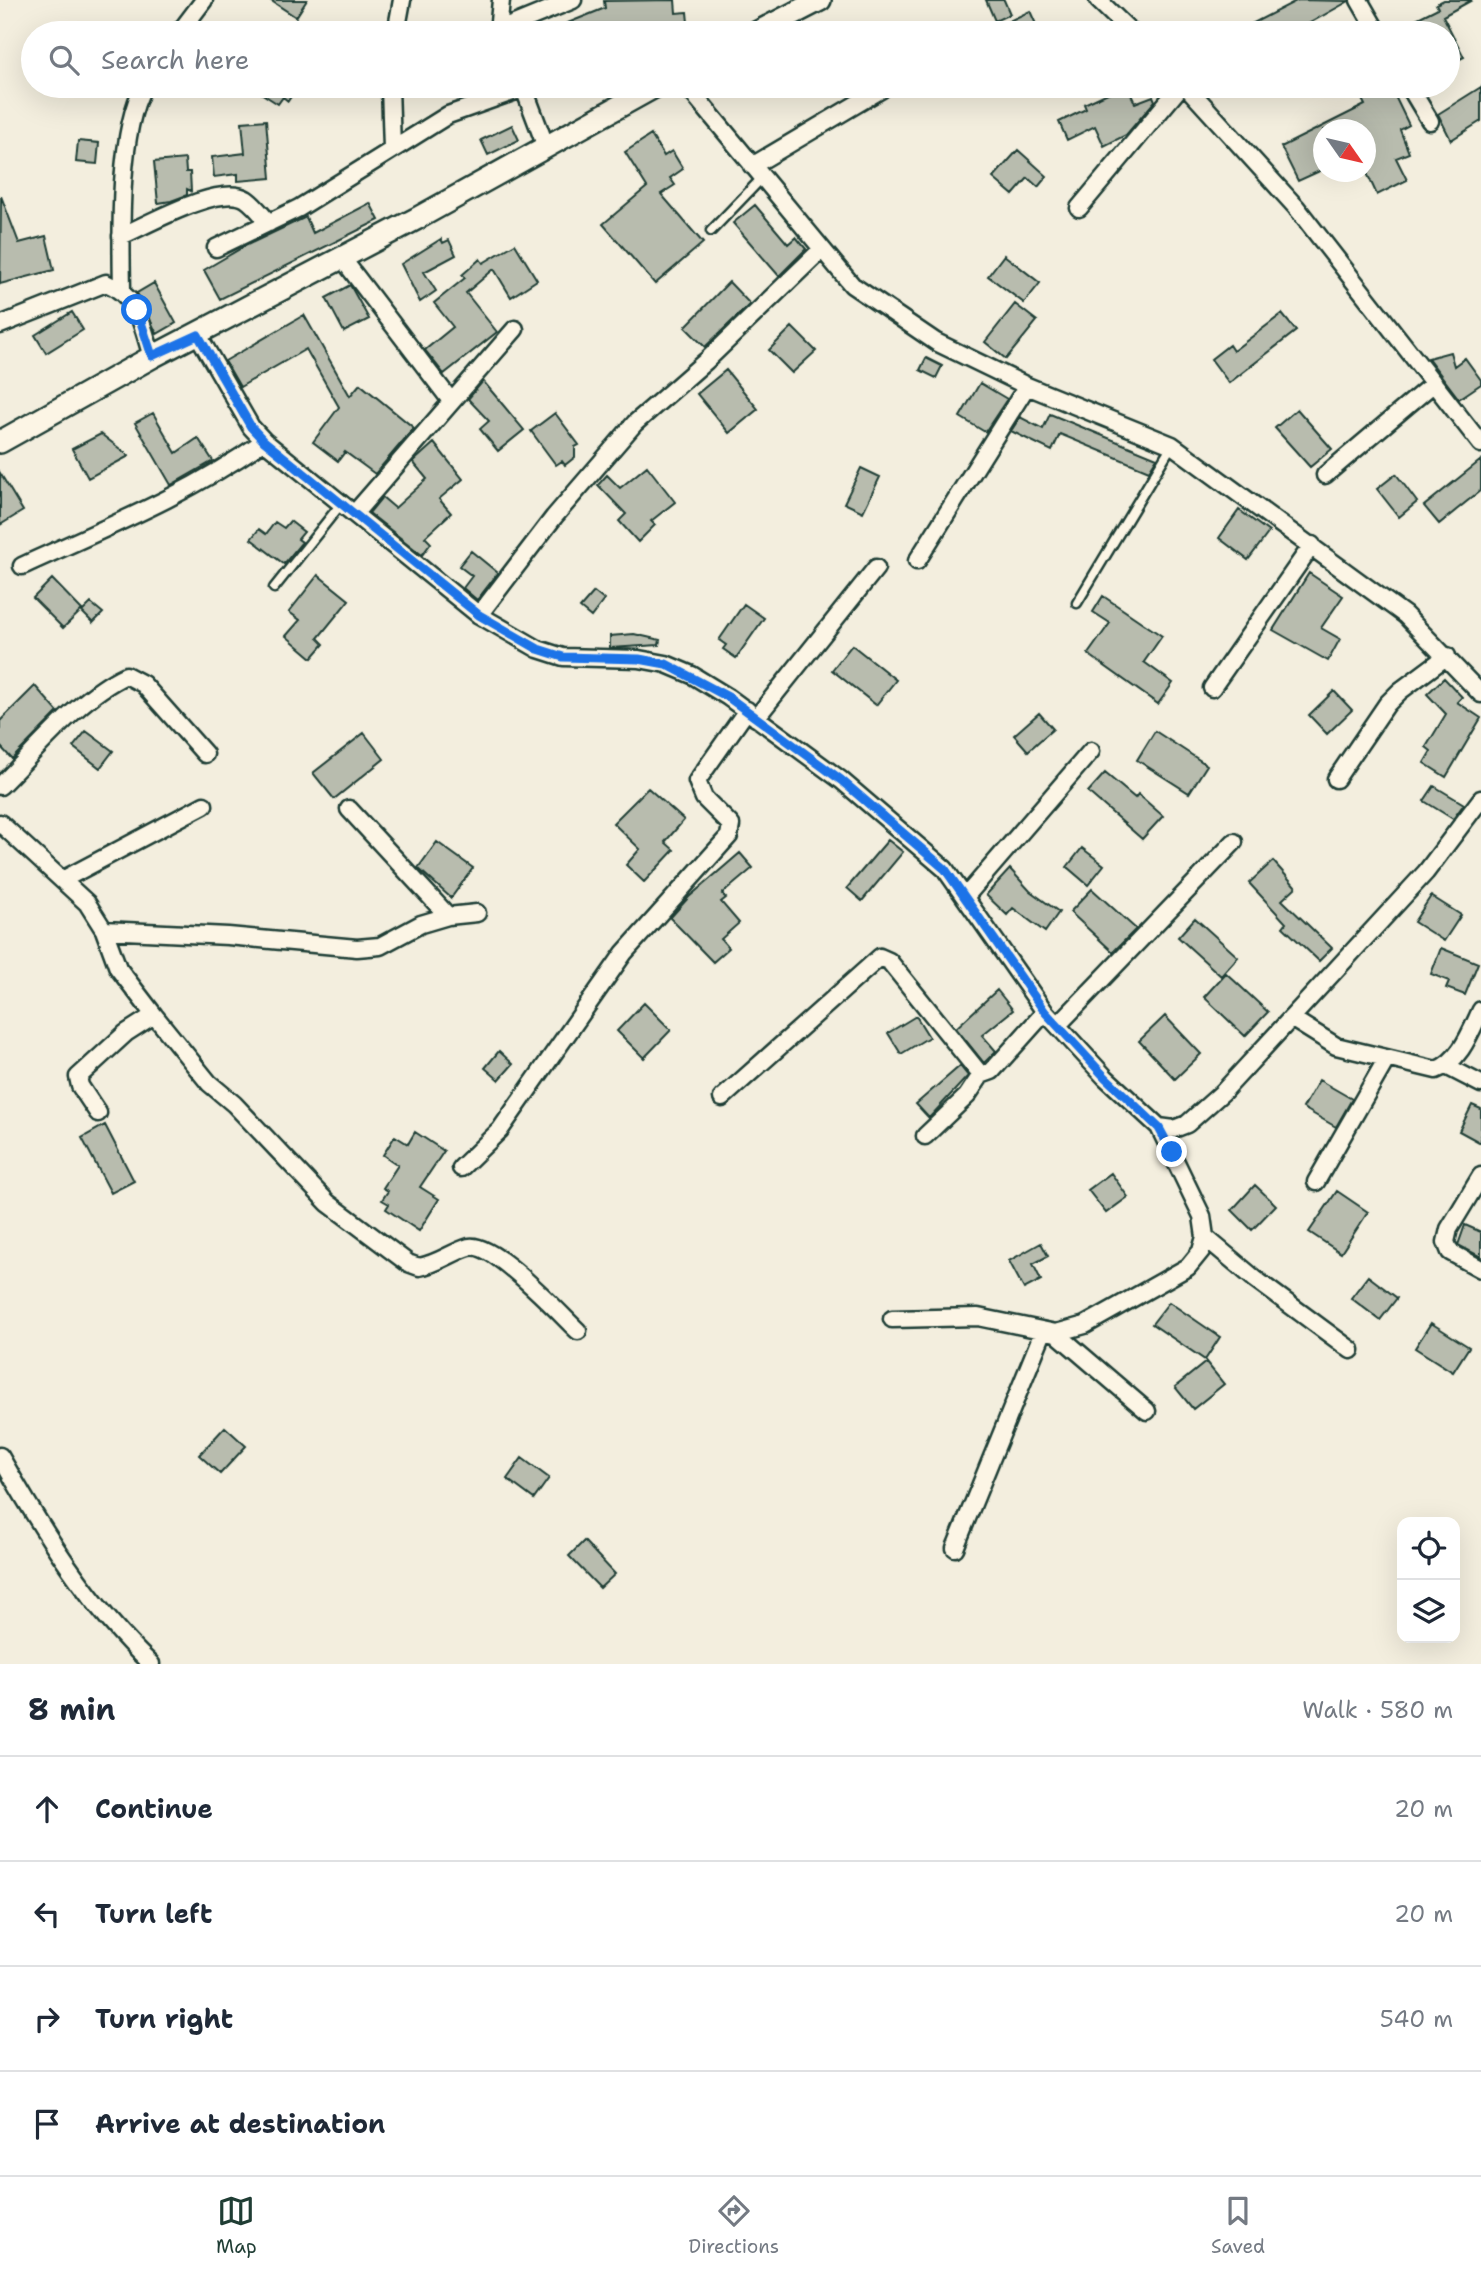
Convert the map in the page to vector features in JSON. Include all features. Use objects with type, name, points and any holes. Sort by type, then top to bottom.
[{"type":"street","points":[[188,21],[204,0]]},
{"type":"street","points":[[398,21],[402,0]]},
{"type":"street","points":[[499,21],[501,0]]},
{"type":"street","points":[[524,21],[573,0]]},
{"type":"street","points":[[779,21],[820,0]]},
{"type":"street","points":[[1098,0],[1120,21]]},
{"type":"street","points":[[1359,0],[1371,21]]},
{"type":"street","points":[[122,290],[121,236],[128,144],[137,98]]},
{"type":"street","points":[[390,98],[392,149]]},
{"type":"street","points":[[216,248],[344,183],[392,149],[448,115],[494,98]]},
{"type":"street","points":[[527,98],[546,147]]},
{"type":"street","points":[[0,442],[152,356],[198,335],[342,258],[634,98]]},
{"type":"street","points":[[697,98],[852,285],[936,342],[1027,386],[1172,445],[1405,615],[1481,694]]},
{"type":"street","points":[[757,172],[868,98]]},
{"type":"street","points":[[1079,208],[1173,98]]},
{"type":"street","points":[[1194,98],[1297,207],[1481,444]]},
{"type":"street","points":[[1416,98],[1430,121]]},
{"type":"street","points":[[121,236],[207,199],[229,194],[244,198],[269,223]]},
{"type":"street","points":[[479,615],[554,517],[635,423],[706,362],[821,250]]},
{"type":"street","points":[[342,258],[451,401]]},
{"type":"street","points":[[0,325],[106,283],[122,290],[137,310],[152,356]]},
{"type":"street","points":[[348,509],[515,329]]},
{"type":"street","points":[[198,335],[251,427],[264,441],[479,615],[538,649],[563,657],[639,659],[666,664],[710,686],[751,714],[873,806],[945,869],[1045,1012],[1105,1077],[1159,1128],[1202,1216],[1205,1237],[1202,1251],[1188,1267],[1164,1283],[1085,1325],[1049,1333],[978,1317],[892,1319]]},
{"type":"street","points":[[1325,475],[1434,383]]},
{"type":"street","points":[[917,561],[1027,386]]},
{"type":"street","points":[[22,566],[153,507],[228,467],[264,441]]},
{"type":"street","points":[[1212,688],[1312,545]]},
{"type":"street","points":[[461,1168],[500,1130],[624,953],[729,835],[731,825],[704,798],[697,781],[876,568]]},
{"type":"street","points":[[1336,779],[1387,704],[1447,656]]},
{"type":"street","points":[[0,786],[73,715],[112,681],[126,675],[143,684],[205,754]]},
{"type":"street","points":[[966,896],[1091,751]]},
{"type":"street","points":[[1159,1128],[1174,1129],[1187,1124],[1223,1092],[1426,872],[1481,799]]},
{"type":"street","points":[[64,879],[204,805]]},
{"type":"street","points":[[349,808],[448,916]]},
{"type":"street","points":[[0,823],[87,903],[104,930],[118,968],[154,1015],[209,1083],[234,1104],[328,1203],[408,1263],[419,1267],[435,1264],[469,1247],[481,1246],[502,1260],[578,1331]]},
{"type":"street","points":[[1058,1025],[1234,842]]},
{"type":"street","points":[[104,930],[228,936],[357,947],[380,946],[421,924],[448,916],[477,913]]},
{"type":"street","points":[[722,1098],[880,957],[889,961],[981,1074]]},
{"type":"street","points":[[1291,1018],[1336,1046],[1436,1070],[1446,1066],[1481,1010]]},
{"type":"street","points":[[925,1136],[967,1096],[981,1074],[992,1070],[1045,1012]]},
{"type":"street","points":[[98,1113],[80,1086],[78,1077],[126,1033],[154,1015]]},
{"type":"street","points":[[1315,1182],[1386,1060]]},
{"type":"street","points":[[1446,1066],[1481,1084]]},
{"type":"street","points":[[1481,1176],[1449,1229],[1446,1242],[1450,1252],[1481,1269]]},
{"type":"street","points":[[1205,1237],[1255,1279],[1351,1350]]},
{"type":"street","points":[[1049,1333],[1147,1411]]},
{"type":"street","points":[[955,1548],[1049,1333]]},
{"type":"street","points":[[0,1456],[29,1507],[117,1632],[151,1664]]},
{"type":"lane","points":[[711,231],[757,172]]},
{"type":"lane","points":[[1077,603],[1172,445]]},
{"type":"lane","points":[[274,588],[348,509]]},
{"type":"building","points":[[270,0],[307,0],[296,17]]},
{"type":"building","points":[[675,0],[676,13],[687,12],[688,21],[573,21],[605,8],[604,1]]},
{"type":"building","points":[[986,0],[1004,0],[1010,14],[995,21]]},
{"type":"building","points":[[1298,0],[1349,1],[1313,21],[1257,21]]},
{"type":"building","points":[[1444,0],[1472,0],[1443,16],[1446,21],[1412,21],[1438,8],[1436,4]]},
{"type":"building","points":[[1030,11],[1035,21],[1009,21]]},
{"type":"building","points":[[1481,87],[1481,121],[1451,140],[1438,114]]},
{"type":"building","points":[[269,98],[282,98],[278,104]]},
{"type":"building","points":[[1097,98],[1133,98],[1135,103],[1148,98],[1154,98],[1155,101],[1126,135],[1104,146],[1095,126],[1067,140],[1059,122],[1086,109],[1084,104]]},
{"type":"building","points":[[1361,98],[1396,98],[1409,125],[1400,130],[1409,153],[1396,158],[1407,180],[1377,195],[1371,182],[1376,182],[1376,119],[1337,119],[1365,105]]},
{"type":"building","points":[[266,120],[271,178],[238,181],[238,174],[214,177],[212,157],[245,153],[242,122]]},
{"type":"building","points":[[512,125],[519,140],[488,155],[481,140]]},
{"type":"building","points":[[1313,131],[1313,174],[1298,181],[1281,147]]},
{"type":"building","points":[[651,135],[664,156],[672,151],[683,169],[670,178],[675,185],[661,194],[703,243],[655,284],[603,224],[647,187],[625,152]]},
{"type":"building","points":[[78,141],[99,143],[97,164],[76,162]]},
{"type":"building","points":[[1018,150],[1047,176],[1038,187],[1028,178],[1013,195],[993,178]]},
{"type":"building","points":[[185,159],[186,172],[190,172],[191,191],[187,189],[187,195],[158,203],[154,162]]},
{"type":"building","points":[[1,196],[19,243],[46,236],[54,270],[0,284]]},
{"type":"building","points":[[370,203],[379,220],[220,299],[204,270],[245,246],[306,217],[313,233]]},
{"type":"building","points":[[755,205],[788,244],[796,237],[806,249],[779,276],[733,223]]},
{"type":"building","points":[[441,239],[443,243],[449,240],[456,255],[424,272],[436,291],[420,302],[401,264]]},
{"type":"building","points":[[515,244],[537,280],[511,297],[494,269],[466,293],[497,332],[444,374],[425,350],[453,327],[434,303],[465,278],[462,275],[480,259],[483,263]]},
{"type":"building","points":[[1004,255],[1040,283],[1024,303],[988,276]]},
{"type":"building","points":[[729,282],[750,304],[705,347],[685,327]]},
{"type":"building","points":[[154,283],[176,323],[157,334],[137,293]]},
{"type":"building","points":[[350,285],[369,319],[344,332],[326,298]]},
{"type":"building","points":[[1015,304],[1037,321],[1006,359],[985,342]]},
{"type":"building","points":[[72,312],[83,330],[46,353],[35,335]]},
{"type":"building","points":[[1282,314],[1296,331],[1229,383],[1211,359],[1229,345],[1233,351]]},
{"type":"building","points":[[304,315],[350,396],[360,384],[414,428],[375,474],[345,452],[338,461],[313,442],[339,407],[306,349],[240,387],[225,361]]},
{"type":"building","points":[[792,327],[816,351],[792,373],[769,350]]},
{"type":"building","points":[[1450,352],[1454,366],[1465,358],[1481,380],[1481,384],[1459,399],[1428,358]]},
{"type":"building","points":[[926,358],[942,366],[936,378],[920,370]]},
{"type":"building","points":[[726,370],[758,409],[729,433],[697,394]]},
{"type":"building","points":[[483,381],[524,430],[498,451],[480,429],[489,421],[468,399]]},
{"type":"building","points":[[980,383],[1007,399],[985,432],[960,417]]},
{"type":"building","points":[[1297,409],[1332,449],[1310,467],[1275,428]]},
{"type":"building","points":[[153,413],[176,453],[198,438],[213,461],[171,485],[135,423]]},
{"type":"building","points":[[555,413],[579,445],[575,447],[575,457],[565,465],[562,461],[556,465],[531,431]]},
{"type":"building","points":[[1050,414],[1157,458],[1149,471],[1060,434],[1052,451],[1011,431],[1020,417],[1043,429]]},
{"type":"building","points":[[101,434],[129,456],[88,478],[72,449]]},
{"type":"building","points":[[434,443],[463,479],[439,499],[451,513],[425,537],[431,543],[422,555],[369,513],[382,497],[395,508],[427,479],[413,462]]},
{"type":"building","points":[[1481,460],[1481,490],[1439,524],[1424,506]]},
{"type":"building","points":[[647,466],[675,502],[651,521],[655,525],[638,542],[619,521],[626,514],[598,485],[607,475],[620,488]]},
{"type":"building","points":[[861,468],[880,477],[863,512],[844,503]]},
{"type":"building","points":[[0,473],[23,511],[0,525]]},
{"type":"building","points":[[1396,474],[1417,502],[1399,517],[1377,489]]},
{"type":"building","points":[[1239,510],[1269,532],[1248,560],[1219,538]]},
{"type":"building","points":[[290,521],[304,532],[298,539],[302,542],[284,564],[251,539],[259,529],[266,534],[275,522],[284,528]]},
{"type":"building","points":[[471,551],[498,573],[477,600],[463,588],[472,576],[459,566]]},
{"type":"building","points":[[1309,573],[1343,596],[1321,628],[1340,639],[1328,661],[1273,630]]},
{"type":"building","points":[[318,575],[349,600],[318,638],[324,644],[312,658],[286,636],[300,620],[289,612]]},
{"type":"building","points":[[52,579],[82,610],[63,628],[33,598]]},
{"type":"building","points":[[594,592],[604,600],[591,617],[580,608]]},
{"type":"building","points":[[1103,596],[1162,636],[1144,662],[1173,683],[1158,704],[1088,654],[1110,623],[1093,612]]},
{"type":"building","points":[[91,603],[103,613],[93,623],[82,612]]},
{"type":"building","points":[[744,604],[764,618],[736,658],[723,649],[726,645],[719,640]]},
{"type":"building","points":[[634,634],[660,640],[659,645],[610,648],[610,636]]},
{"type":"building","points":[[852,645],[896,680],[876,705],[832,670]]},
{"type":"building","points":[[1444,678],[1462,697],[1457,702],[1481,718],[1446,777],[1424,763],[1431,751],[1426,747],[1446,714],[1427,694]]},
{"type":"building","points":[[35,686],[58,712],[12,759],[0,746],[0,721]]},
{"type":"building","points":[[1334,691],[1352,710],[1327,734],[1309,715]]},
{"type":"building","points":[[1039,713],[1053,729],[1028,751],[1014,735]]},
{"type":"building","points":[[86,731],[113,751],[100,768],[73,747]]},
{"type":"building","points":[[1155,731],[1207,765],[1189,793],[1137,760]]},
{"type":"building","points":[[364,733],[384,759],[334,799],[313,773]]},
{"type":"building","points":[[1105,773],[1135,798],[1138,794],[1163,816],[1142,839],[1088,792]]},
{"type":"building","points":[[1434,786],[1464,804],[1453,819],[1424,801]]},
{"type":"building","points":[[648,788],[684,820],[665,842],[674,850],[644,882],[626,865],[640,849],[613,823]]},
{"type":"building","points":[[888,840],[903,852],[862,901],[847,888]]},
{"type":"building","points":[[437,842],[473,868],[451,898],[418,868]]},
{"type":"building","points":[[1082,848],[1104,865],[1088,885],[1067,867]]},
{"type":"building","points":[[740,853],[753,868],[722,894],[726,898],[721,902],[739,923],[721,939],[729,948],[713,962],[670,918],[689,897]]},
{"type":"building","points":[[1273,861],[1296,887],[1282,900],[1332,948],[1319,961],[1283,927],[1286,923],[1249,883]]},
{"type":"building","points":[[1010,869],[1030,891],[1059,912],[1045,932],[1013,908],[1007,915],[986,895]]},
{"type":"building","points":[[1092,889],[1136,929],[1113,952],[1070,912]]},
{"type":"building","points":[[1431,896],[1461,915],[1444,941],[1414,922]]},
{"type":"building","points":[[1195,918],[1238,957],[1221,976],[1178,937]]},
{"type":"building","points":[[1441,948],[1478,963],[1465,995],[1446,988],[1449,981],[1431,974]]},
{"type":"building","points":[[1226,973],[1268,1012],[1245,1036],[1204,997]]},
{"type":"building","points":[[997,990],[1013,1010],[982,1035],[996,1051],[984,1063],[956,1028]]},
{"type":"building","points":[[644,1003],[671,1030],[644,1058],[617,1031]]},
{"type":"building","points":[[916,1016],[929,1037],[901,1054],[888,1033]]},
{"type":"building","points":[[1165,1016],[1201,1054],[1175,1079],[1139,1041]]},
{"type":"building","points":[[499,1051],[513,1064],[499,1080],[485,1068]]},
{"type":"building","points":[[960,1066],[968,1076],[929,1118],[916,1104]]},
{"type":"building","points":[[1319,1080],[1352,1099],[1336,1127],[1303,1108]]},
{"type":"building","points":[[1472,1105],[1481,1109],[1481,1143],[1459,1131]]},
{"type":"building","points":[[105,1125],[134,1181],[111,1193],[82,1138]]},
{"type":"building","points":[[415,1132],[444,1151],[420,1187],[439,1199],[419,1231],[386,1209],[389,1204],[382,1200],[388,1191],[383,1188],[398,1165],[383,1155],[395,1136],[408,1144]]},
{"type":"building","points":[[1111,1173],[1128,1197],[1106,1213],[1088,1190]]},
{"type":"building","points":[[1255,1185],[1276,1205],[1252,1230],[1232,1210]]},
{"type":"building","points":[[1337,1191],[1368,1212],[1341,1253],[1309,1232]]},
{"type":"building","points":[[1465,1225],[1481,1232],[1481,1257],[1458,1245]]},
{"type":"building","points":[[1041,1243],[1048,1256],[1033,1264],[1041,1280],[1024,1289],[1009,1261]]},
{"type":"building","points":[[1368,1276],[1397,1298],[1380,1320],[1351,1298]]},
{"type":"building","points":[[1169,1302],[1220,1337],[1205,1360],[1152,1324]]},
{"type":"building","points":[[1431,1323],[1469,1347],[1453,1372],[1415,1348]]},
{"type":"building","points":[[1206,1362],[1224,1384],[1193,1409],[1175,1387]]},
{"type":"building","points":[[225,1427],[246,1446],[220,1474],[199,1455]]},
{"type":"building","points":[[522,1458],[549,1478],[534,1499],[507,1479]]},
{"type":"building","points":[[584,1541],[615,1574],[600,1588],[569,1556]]},
{"type":"route","points":[[137,310],[152,356],[198,335],[251,427],[264,441],[479,615],[538,649],[563,657],[639,659],[666,664],[692,675],[728,697],[873,806],[945,869],[1045,1012],[1105,1077],[1159,1128],[1172,1152]]}]
